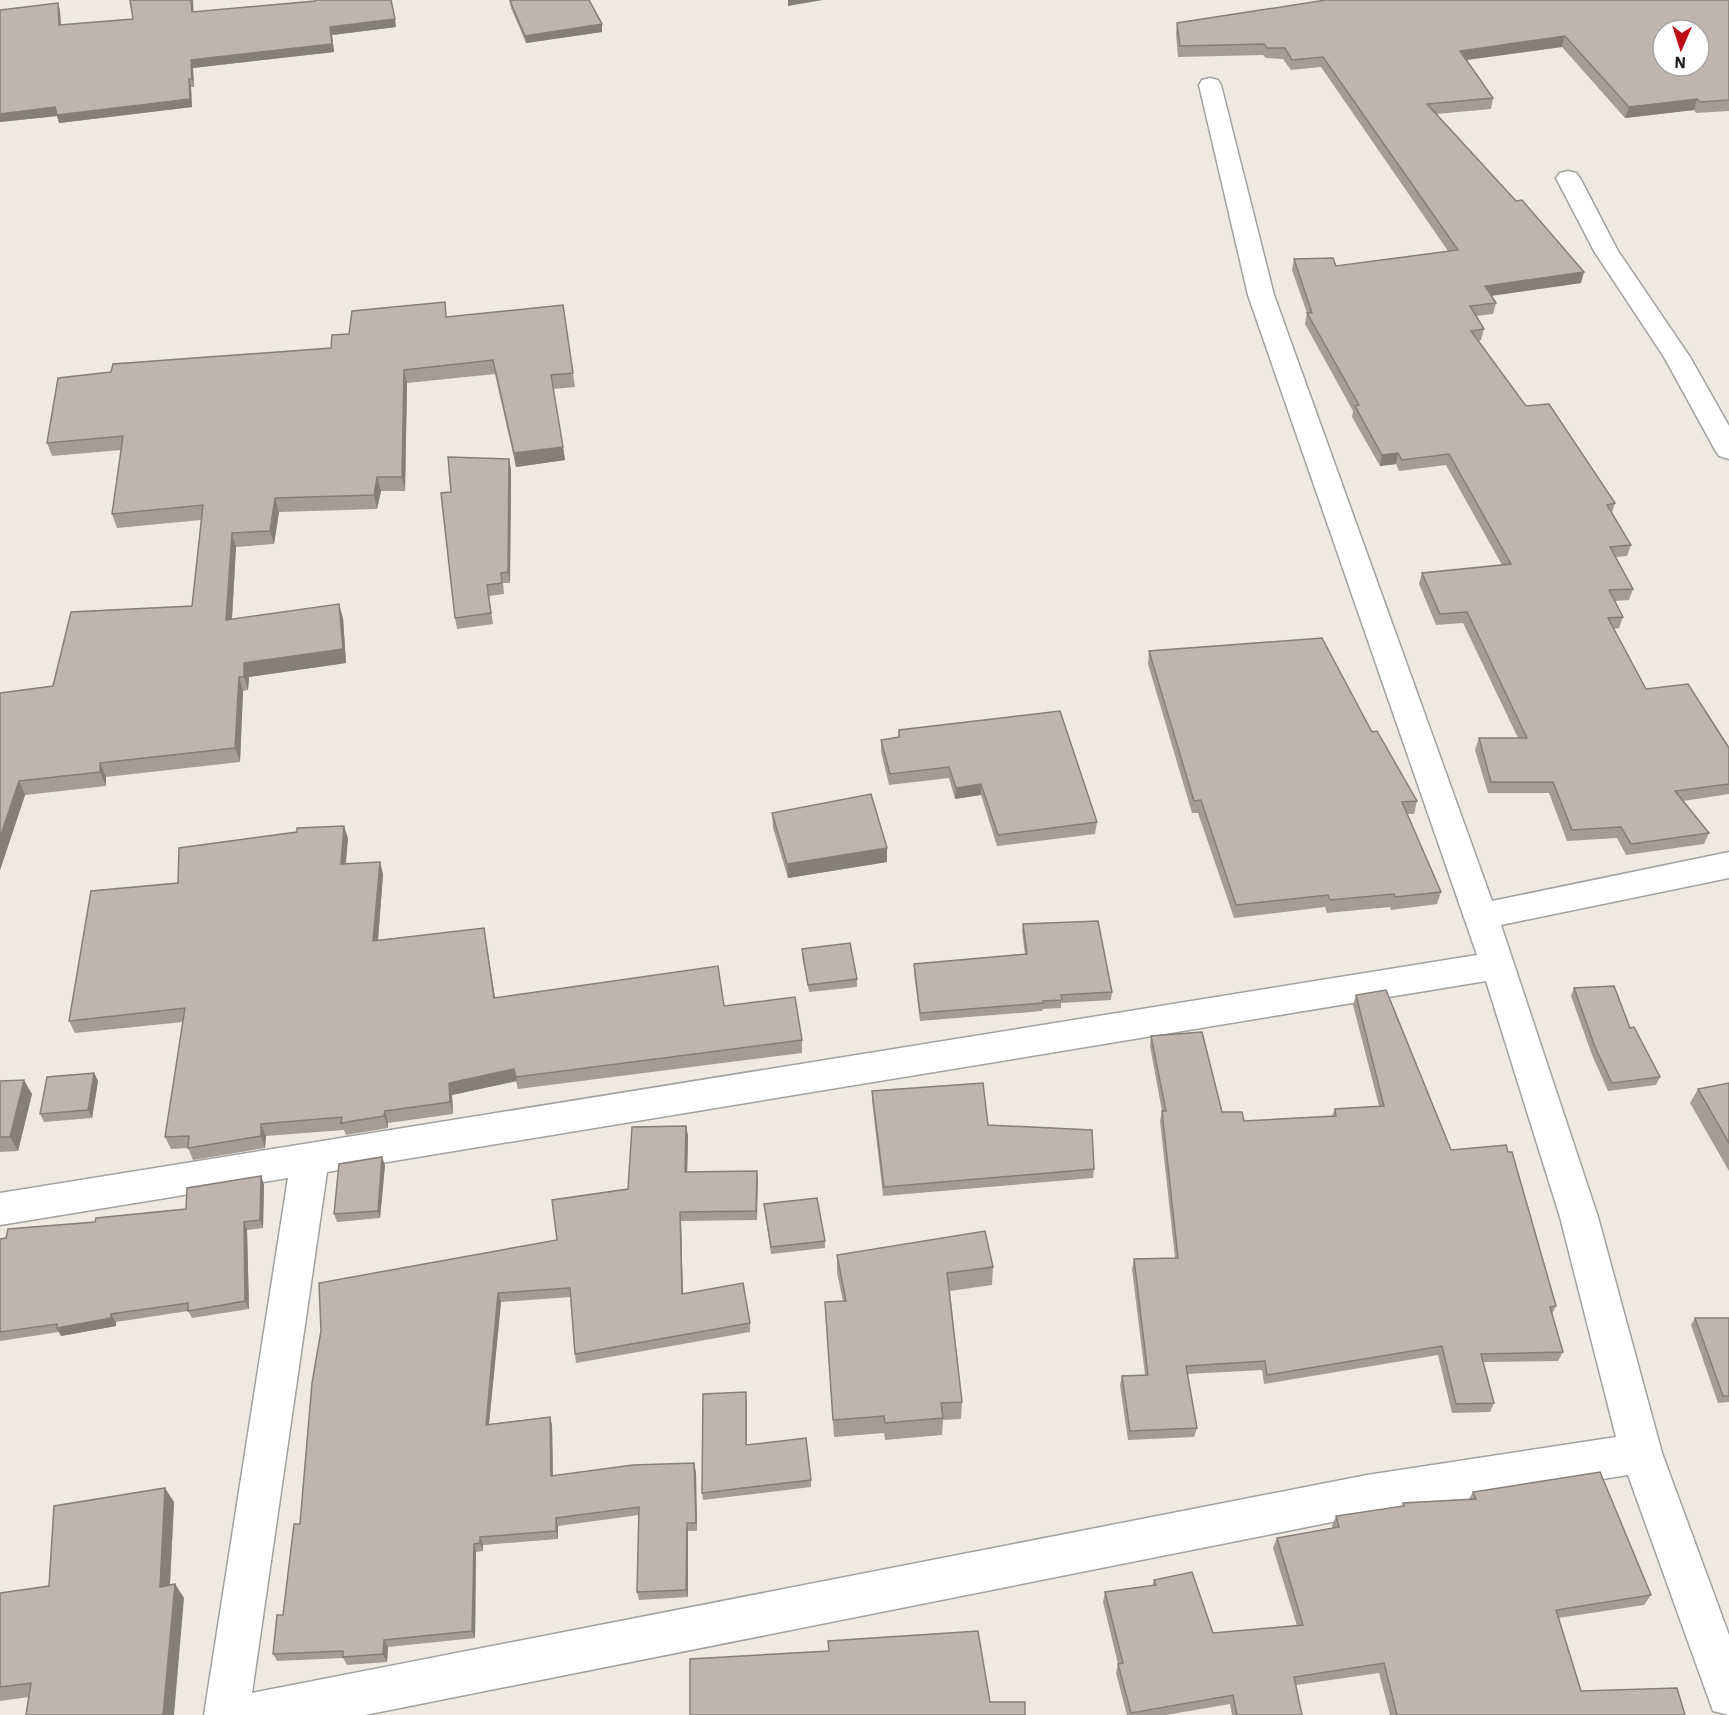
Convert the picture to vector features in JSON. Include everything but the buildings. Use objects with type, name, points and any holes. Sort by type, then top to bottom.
[{"type":"street","points":[[1210,85],[1261,295],[1498,965],[1579,1217],[1641,1453],[1729,1695]]},
{"type":"street","points":[[1568,178],[1606,251],[1677,357],[1729,450]]},
{"type":"street","points":[[1481,916],[1729,865]]},
{"type":"street","points":[[0,1209],[1498,965]]},
{"type":"street","points":[[226,1715],[310,1159]]},
{"type":"street","points":[[252,1715],[1367,1495],[1641,1453]]}]
